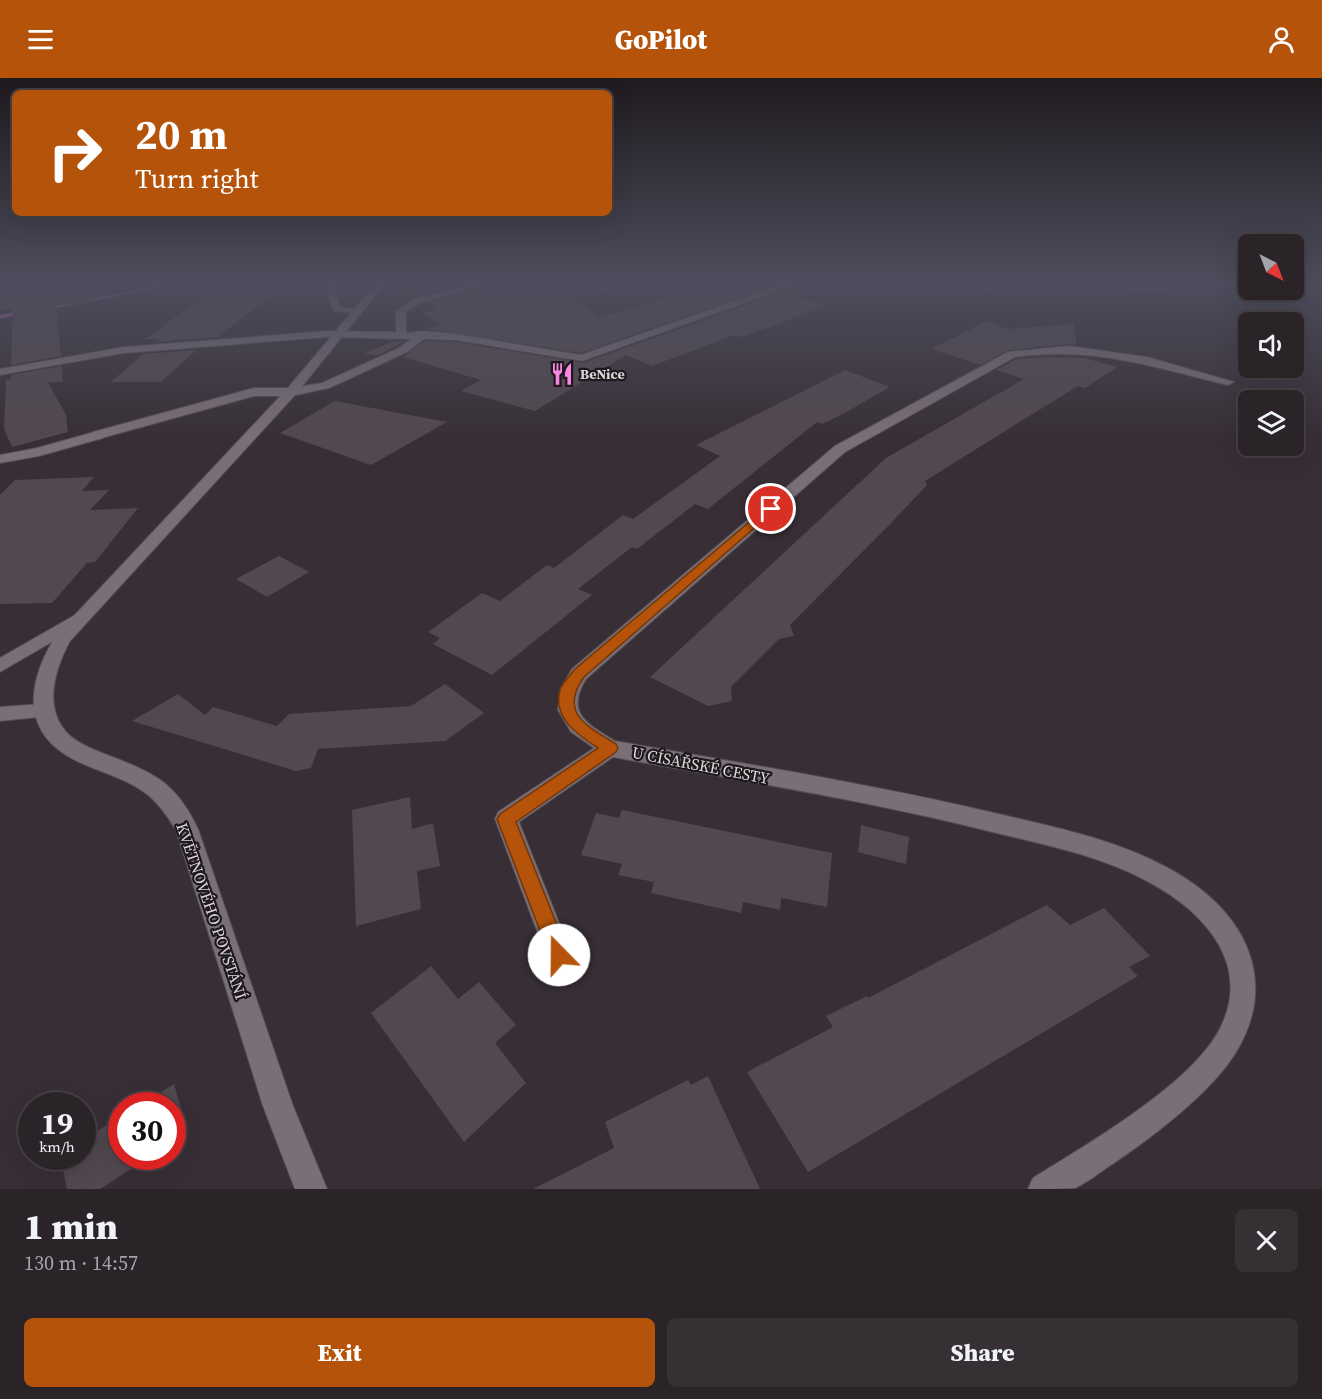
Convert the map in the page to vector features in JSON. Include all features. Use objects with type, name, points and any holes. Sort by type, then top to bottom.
[{"type":"street","points":[[0,372],[124,350],[341,334],[424,334],[456,337],[582,358],[654,333]]},
{"type":"street","points":[[0,714],[42,711],[44,676],[63,638],[291,392],[341,334]]},
{"type":"street","points":[[0,459],[254,392],[291,392],[336,383],[403,350],[424,334]]},
{"type":"street","name":"U CÍSAŘSKÉ CESTY","points":[[1044,1189],[1153,1119],[1225,1048],[1243,1002],[1244,969],[1233,938],[1206,907],[1158,874],[1100,849],[950,812],[610,748],[579,729],[567,711],[568,689],[579,674],[840,449],[1012,354],[1043,348],[1071,347],[1116,353],[1228,382]]},
{"type":"street","points":[[0,666],[82,617]]},
{"type":"street","name":"KVĚTNOVÉHO POVSTÁNÍ","points":[[42,711],[53,729],[71,748],[128,772],[156,789],[178,813],[187,829],[278,1106],[311,1189]]},
{"type":"street","points":[[559,955],[506,819],[610,748]]},
{"type":"building","points":[[12,333],[59,333],[61,356],[11,365]]},
{"type":"building","points":[[153,333],[223,333],[218,337],[156,342],[160,339],[145,339]]},
{"type":"building","points":[[453,333],[638,333],[581,353]]},
{"type":"building","points":[[668,333],[752,333],[740,337],[734,335],[652,366],[626,355],[535,411],[461,391],[481,380],[403,357],[425,341],[456,342],[583,363]]},
{"type":"building","points":[[963,333],[1075,333],[1077,343],[1008,350],[980,365],[932,349]]},
{"type":"building","points":[[395,341],[404,341],[379,355],[362,354]]},
{"type":"building","points":[[196,350],[161,382],[111,382],[143,354]]},
{"type":"building","points":[[1085,358],[1117,367],[1085,388],[1078,386],[925,481],[927,485],[790,625],[794,636],[779,639],[731,687],[732,701],[708,706],[650,677],[886,458],[1024,379],[996,370],[1016,359]]},
{"type":"building","points":[[62,366],[63,382],[48,382],[66,415],[68,432],[12,447],[4,429],[6,380],[11,379],[11,375]]},
{"type":"building","points":[[845,370],[890,387],[843,414],[822,424],[817,422],[708,509],[695,504],[637,549],[632,547],[578,589],[592,595],[492,675],[433,644],[440,638],[428,632],[482,593],[500,601],[547,565],[554,568],[623,515],[633,519],[720,456],[696,445]]},
{"type":"building","points":[[335,401],[447,422],[371,465],[280,433]]},
{"type":"building","points":[[94,477],[82,491],[109,490],[90,510],[138,508],[95,562],[87,563],[52,603],[0,604],[0,495],[15,480]]},
{"type":"building","points":[[279,556],[309,572],[267,597],[236,579]]},
{"type":"building","points":[[445,684],[484,713],[445,741],[318,749],[311,768],[296,771],[132,721],[178,694],[205,715],[213,707],[277,726],[289,714],[411,706]]},
{"type":"building","points":[[410,797],[412,829],[433,823],[440,866],[417,871],[421,909],[356,926],[352,810]]},
{"type":"building","points":[[622,810],[832,853],[827,907],[781,898],[780,910],[743,902],[741,913],[651,893],[654,882],[618,875],[622,864],[581,855],[596,813],[619,818]]},
{"type":"building","points":[[861,825],[909,837],[906,864],[858,852]]},
{"type":"building","points":[[1047,905],[1070,925],[1104,908],[1150,956],[1129,967],[1138,976],[808,1172],[747,1072],[833,1027],[826,1016],[867,996],[868,998]]},
{"type":"building","points":[[431,966],[458,999],[479,982],[516,1025],[495,1043],[526,1083],[464,1142],[371,1013]]},
{"type":"building","points":[[708,1076],[760,1189],[533,1189],[614,1148],[605,1122],[688,1080],[691,1085]]},
{"type":"building","points":[[174,1084],[176,1092],[161,1092]]},
{"type":"building","points":[[108,1124],[108,1170],[129,1170],[100,1189],[67,1189],[63,1170],[96,1170],[96,1132]]},
{"type":"place","name":"BeNice","points":[[562,374]]},
{"type":"route","points":[[559,955],[506,819],[610,748],[579,729],[567,711],[568,689],[579,674],[771,509]]}]
